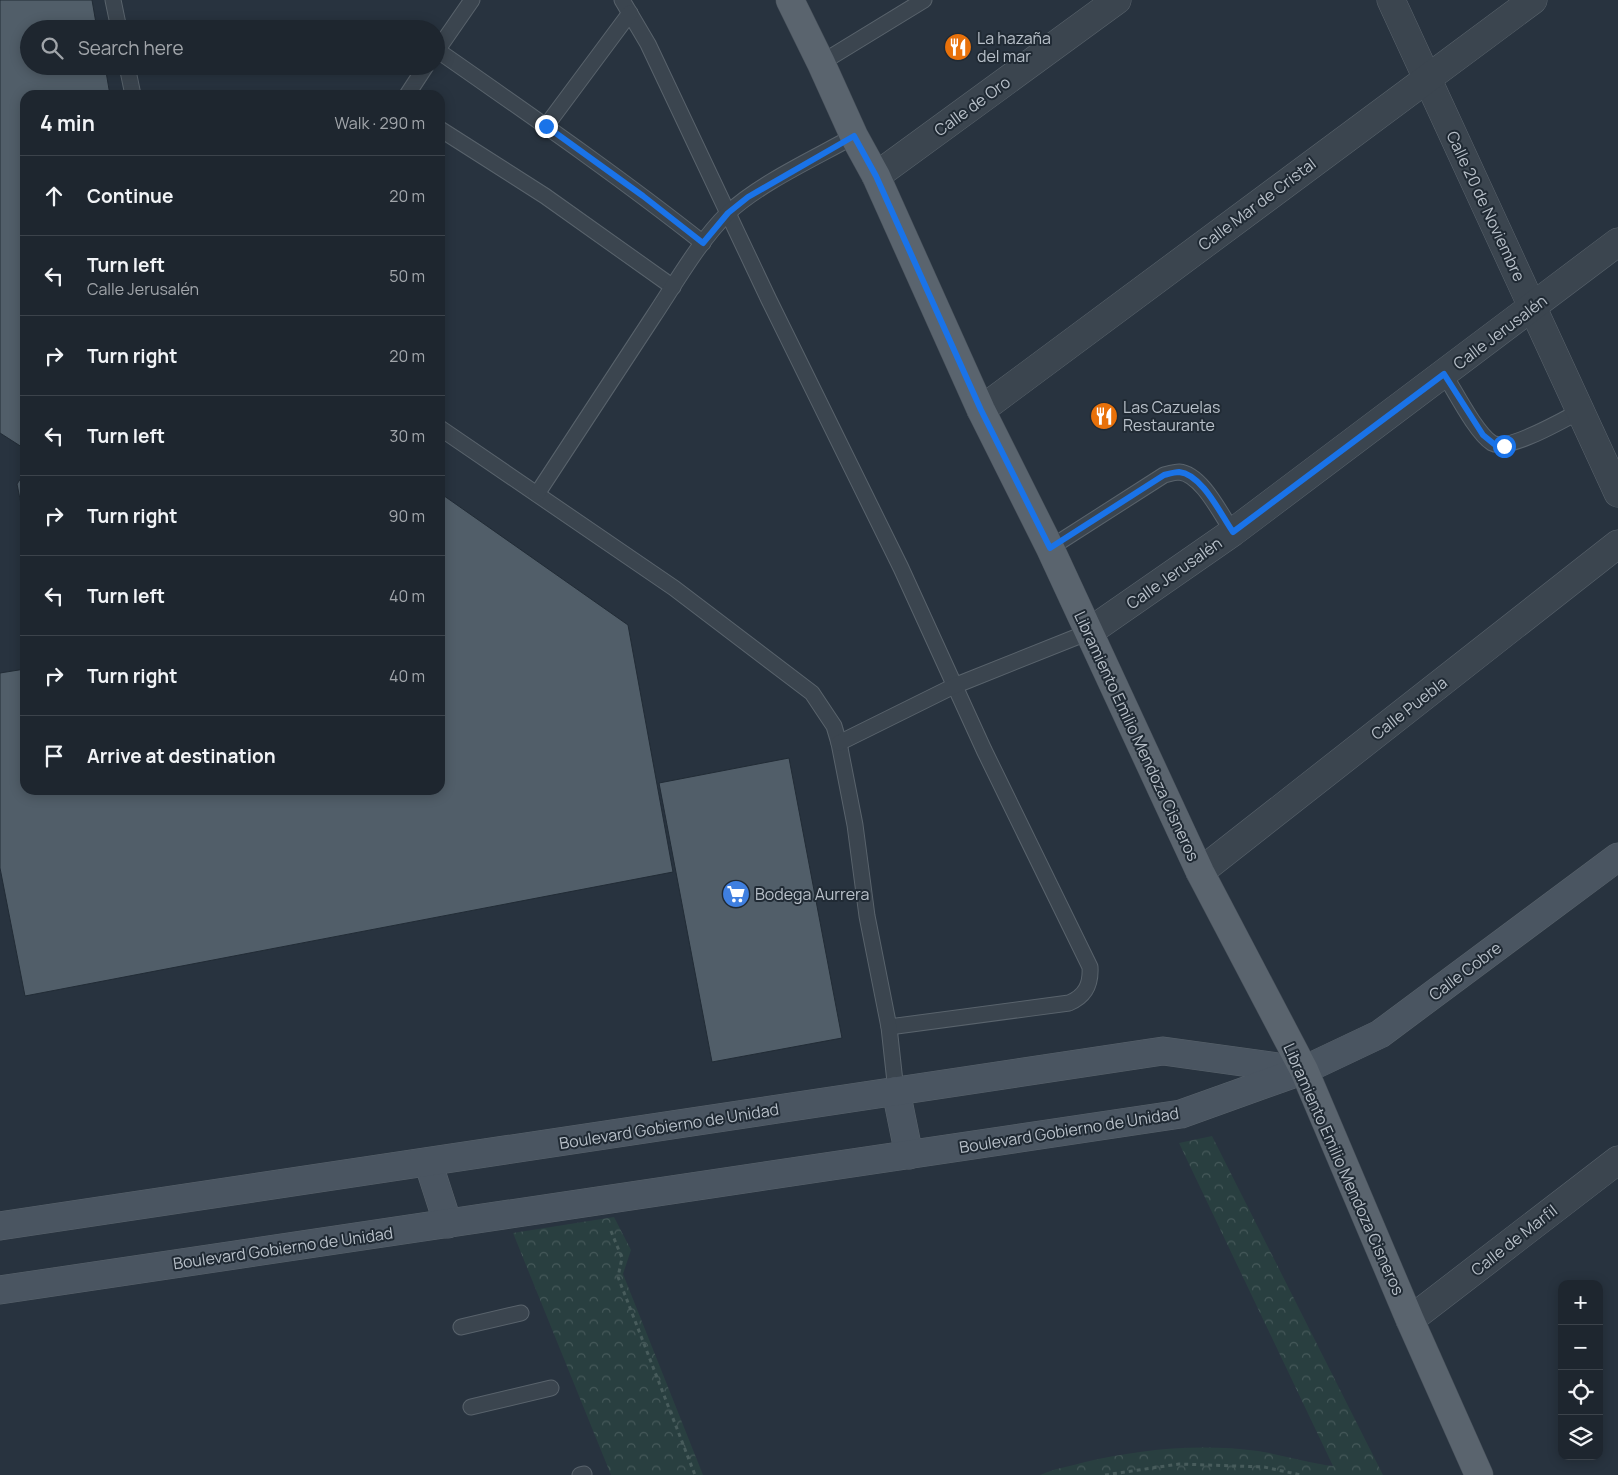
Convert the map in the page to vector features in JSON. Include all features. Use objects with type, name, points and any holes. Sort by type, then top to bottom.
[{"type":"main road","name":"Libramiento Emilio Mendoza Cisneros","points":[[790,0],[854,136],[876,176],[981,410],[1050,548],[1200,872],[1304,1070],[1410,1320],[1479,1475]]},
{"type":"street","name":"Calle de Oro","points":[[876,176],[1117,0]]},
{"type":"street","name":"Calle 20 de Noviembre","points":[[1391,0],[1618,494]]},
{"type":"street","name":"Calle Mar de Cristal","points":[[981,410],[1534,0]]},
{"type":"street","name":"Calle Jerusalén","points":[[1089,632],[1233,532],[1618,242]]},
{"type":"street","name":"Calle Puebla","points":[[1200,872],[1618,544]]},
{"type":"street","name":"Calle Cobre","points":[[1304,1070],[1380,1034],[1618,857]]},
{"type":"street","name":"Boulevard Gobierno de Unidad","points":[[0,1226],[1163,1051],[1304,1070]]},
{"type":"street","name":"Boulevard Gobierno de Unidad","points":[[0,1290],[1181,1114],[1304,1070]]},
{"type":"street","points":[[896,1091],[909,1154]]},
{"type":"street","name":"Calle de Marfil","points":[[1410,1320],[1618,1160]]},
{"type":"street","points":[[428,1162],[448,1224]]},
{"type":"lane","points":[[113,0],[117,20]]},
{"type":"lane","points":[[445,39],[472,0]]},
{"type":"lane","points":[[821,63],[924,0]]},
{"type":"lane","points":[[546,126],[626,6],[648,44],[901,568],[984,750],[1090,966],[1091,978],[1084,992],[1078,999],[1069,1004],[889,1027]]},
{"type":"lane","points":[[445,57],[643,196],[703,243]]},
{"type":"lane","points":[[129,75],[132,90]]},
{"type":"lane","points":[[410,90],[420,75]]},
{"type":"lane","points":[[445,132],[545,196],[673,287]]},
{"type":"lane","points":[[537,494],[673,287],[703,243],[728,213],[748,197],[775,180],[854,136]]},
{"type":"lane","points":[[1444,374],[1483,435],[1494,444],[1504,446],[1518,442],[1580,411]]},
{"type":"lane","points":[[445,431],[674,588],[812,693],[834,726],[839,743],[856,825],[868,916],[889,1027],[896,1091]]},
{"type":"lane","points":[[1050,548],[1164,475],[1179,472],[1191,476],[1202,484],[1233,532]]},
{"type":"lane","points":[[839,743],[954,686],[1089,632]]},
{"type":"lane","points":[[461,1327],[521,1313]]},
{"type":"lane","points":[[471,1407],[551,1388]]},
{"type":"path","points":[[610,1230],[622,1258],[618,1277],[695,1475]]},
{"type":"path","points":[[1105,1475],[1179,1464],[1264,1467],[1301,1475]]},
{"type":"green space","points":[[1212,1136],[1383,1475],[1040,1475],[1081,1463],[1125,1454],[1192,1448],[1258,1451],[1333,1466],[1179,1143]]},
{"type":"green space","points":[[614,1217],[631,1250],[623,1274],[703,1475],[611,1475],[513,1233]]},
{"type":"building","points":[[0,0],[92,0],[95,20],[20,20],[20,75],[107,75],[109,90],[20,90],[20,446],[0,433]]},
{"type":"building","points":[[20,480],[20,499],[17,484]]},
{"type":"building","points":[[445,497],[628,625],[673,872],[25,996],[0,868],[0,673],[20,670],[20,795],[445,795]]},
{"type":"building","points":[[789,758],[842,1038],[712,1062],[659,783]]},
{"type":"place","name":"La hazaña del mar","points":[[958,47]]},
{"type":"place","name":"Las Cazuelas Restaurante","points":[[1104,416]]},
{"type":"place","name":"Bodega Aurrera","points":[[736,894]]},
{"type":"route","points":[[546,126],[643,196],[703,243],[728,213],[748,197],[854,136],[876,176],[981,410],[1050,548],[1164,475],[1179,472],[1191,476],[1202,484],[1233,532],[1444,374],[1483,435],[1494,444],[1504,446]]}]
